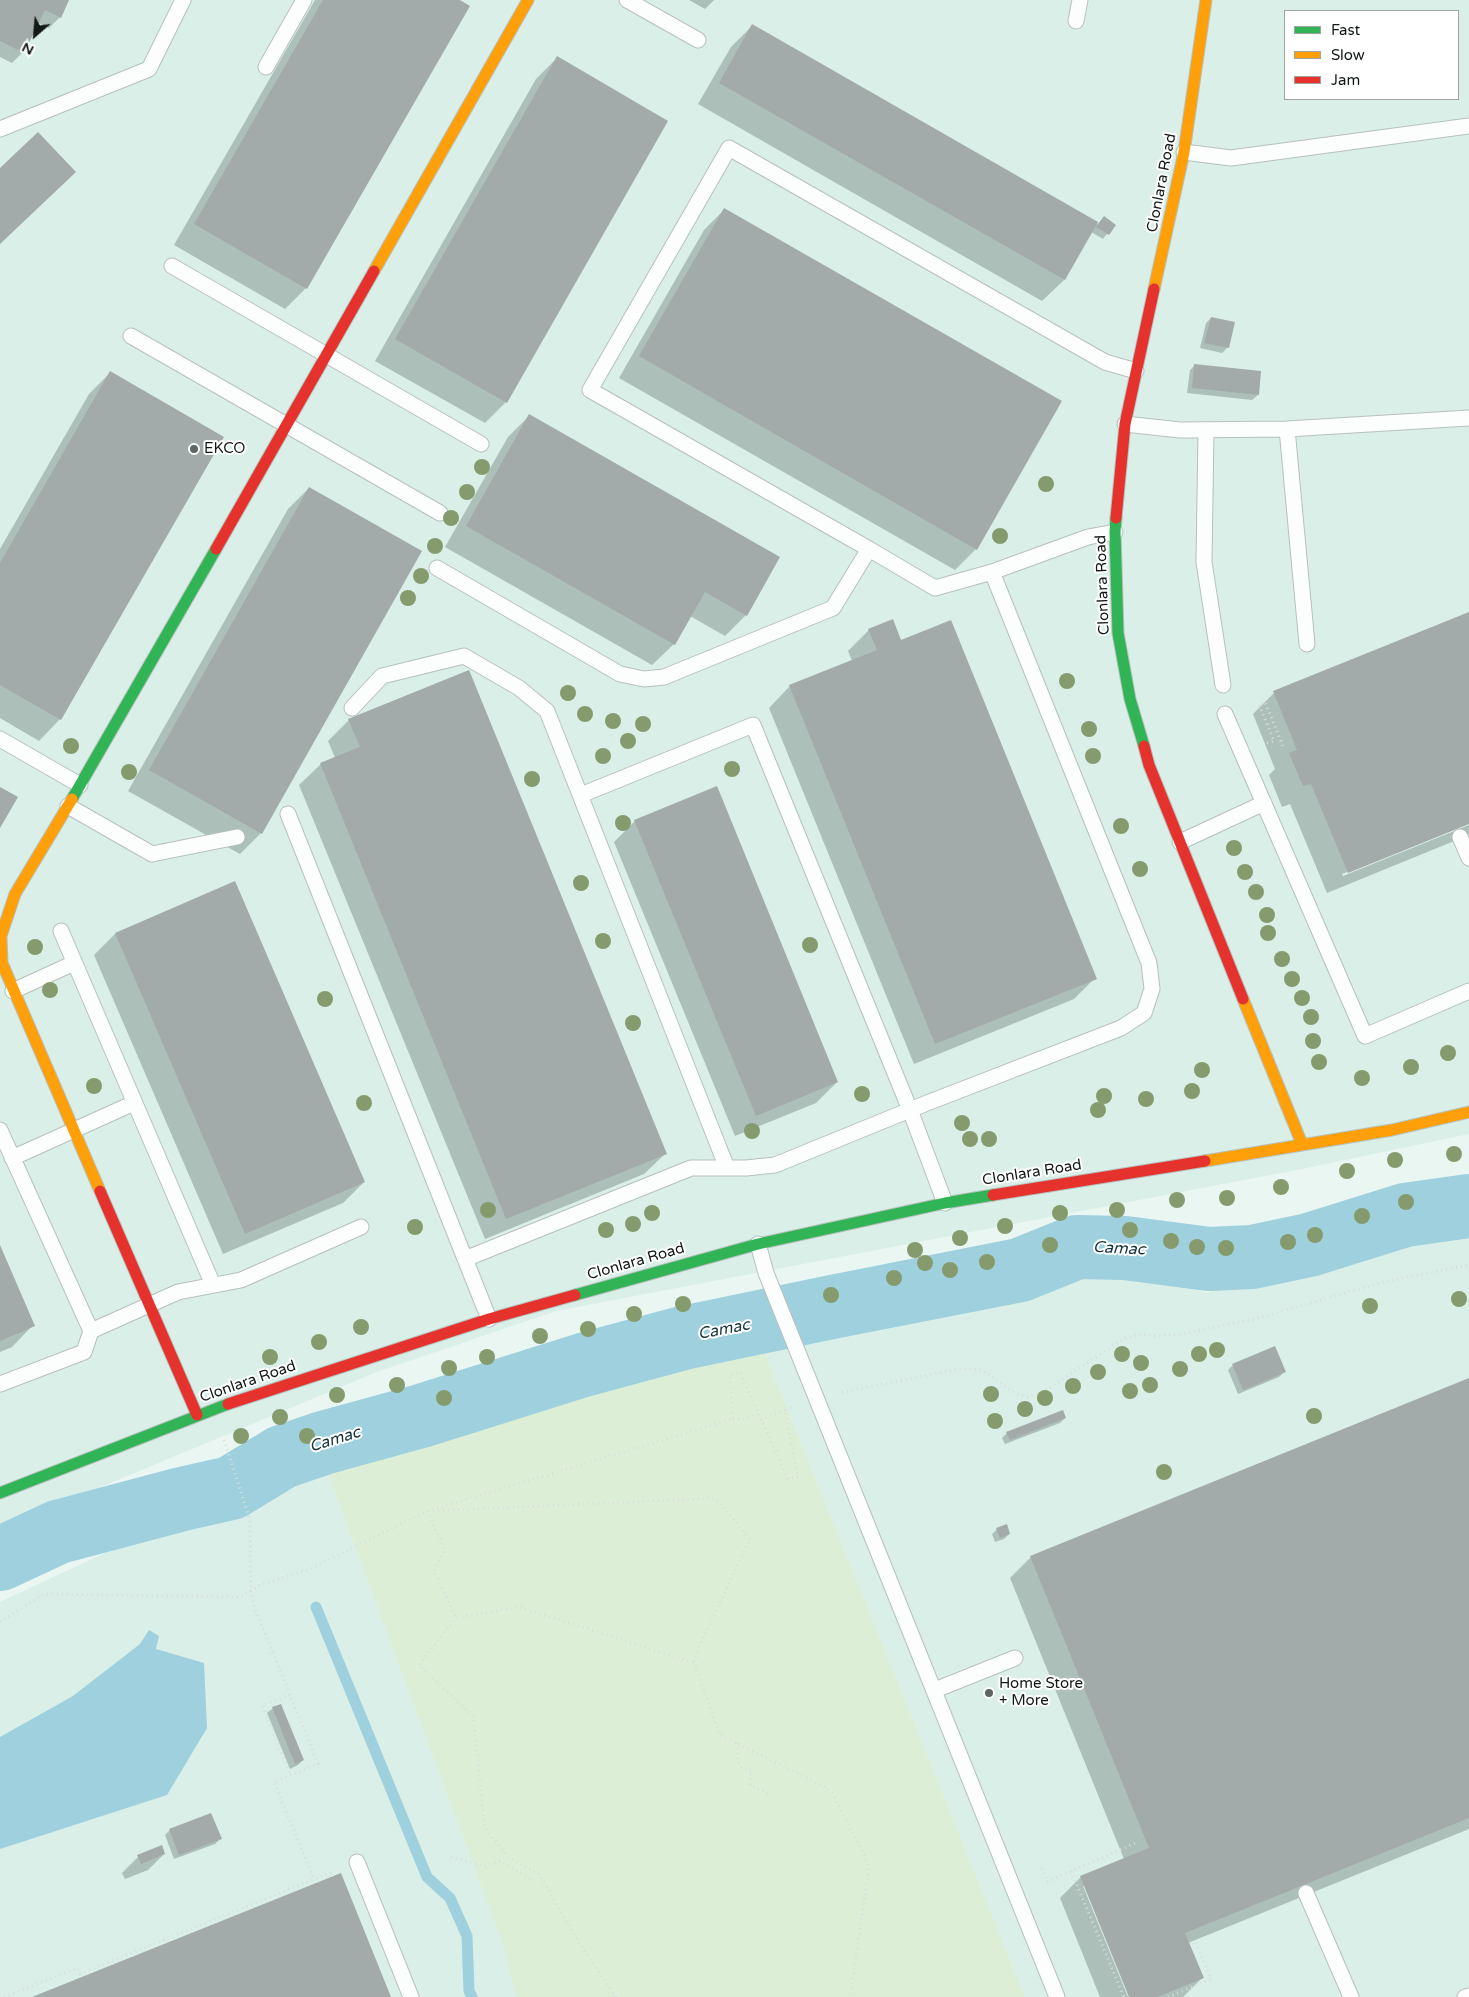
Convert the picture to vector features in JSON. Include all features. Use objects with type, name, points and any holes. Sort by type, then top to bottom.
[{"type":"street","points":[[197,1415],[1,964],[1,936],[15,894],[68,806],[327,356],[528,0]]},
{"type":"street","name":"Clonlara Road","points":[[1206,0],[1184,152],[1126,424],[1115,532],[1118,633],[1130,699],[1149,765],[1302,1144]]},
{"type":"street","name":"Clonlara Road","points":[[0,1493],[197,1415],[489,1319],[758,1244],[945,1203],[1392,1130],[1469,1112]]},
{"type":"lane","points":[[0,129],[150,69],[182,0]]},
{"type":"lane","points":[[266,67],[304,0]]},
{"type":"lane","points":[[627,0],[698,40]]},
{"type":"lane","points":[[1076,21],[1080,0]]},
{"type":"lane","points":[[1184,152],[1232,158],[1469,126]]},
{"type":"lane","points":[[1115,532],[1088,537],[992,572],[935,588],[590,390],[729,148],[1105,362],[1136,371]]},
{"type":"lane","points":[[172,266],[481,444]]},
{"type":"lane","points":[[131,336],[440,513]]},
{"type":"lane","points":[[1126,424],[1180,430],[1287,429],[1469,418]]},
{"type":"lane","points":[[1287,429],[1307,644]]},
{"type":"lane","points":[[1206,430],[1204,562],[1223,685]]},
{"type":"lane","points":[[437,568],[620,674],[644,679],[664,677],[833,608],[869,549]]},
{"type":"lane","points":[[465,1259],[691,1168],[746,1168],[775,1165],[1121,1028],[1144,1013],[1152,989],[1149,963],[992,572]]},
{"type":"lane","points":[[352,708],[382,676],[464,656],[519,688],[547,711],[727,1168]]},
{"type":"lane","points":[[1225,714],[1366,1036],[1469,991]]},
{"type":"lane","points":[[581,795],[753,724],[910,1110],[945,1203]]},
{"type":"lane","points":[[0,739],[80,785]]},
{"type":"lane","points":[[1180,842],[1264,803]]},
{"type":"lane","points":[[68,806],[152,854],[237,837]]},
{"type":"lane","points":[[288,814],[489,1319]]},
{"type":"lane","points":[[1460,837],[1469,858]]},
{"type":"lane","points":[[60,931],[213,1285]]},
{"type":"lane","points":[[13,991],[74,963]]},
{"type":"lane","points":[[12,1158],[134,1102]]},
{"type":"lane","points":[[0,1130],[91,1331],[84,1352],[0,1384]]},
{"type":"lane","points":[[91,1331],[178,1292],[241,1280],[361,1227]]},
{"type":"lane","points":[[758,1244],[766,1273],[794,1344],[935,1690],[1057,1997]]},
{"type":"lane","points":[[935,1690],[1015,1658]]},
{"type":"lane","points":[[357,1862],[411,1997]]},
{"type":"lane","points":[[1306,1893],[1351,1997]]},
{"type":"path","points":[[761,1420],[817,1399],[856,1388],[960,1369],[982,1370],[1015,1393],[1028,1397],[1043,1392],[1125,1338],[1139,1334],[1157,1336],[1182,1334],[1258,1318],[1387,1281],[1469,1265]]},
{"type":"path","points":[[733,1419],[730,1375],[740,1372],[788,1479],[798,1477],[785,1410]]},
{"type":"path","points":[[0,1622],[44,1594],[240,1597],[260,1585],[308,1570],[427,1511],[733,1419],[742,1419],[759,1414]]},
{"type":"path","points":[[229,1451],[250,1520],[251,1591],[254,1606],[318,1764],[274,1782],[314,1879]]},
{"type":"path","points":[[427,1511],[715,1498],[750,1539],[699,1647],[694,1663],[720,1735],[823,1786],[832,1793],[866,1858],[869,1869],[850,1997]]},
{"type":"path","points":[[427,1511],[445,1550],[434,1571],[456,1618]]},
{"type":"path","points":[[616,1997],[579,1943],[539,1874],[508,1857],[485,1828],[473,1716],[419,1665],[456,1618],[519,1607],[694,1663]]},
{"type":"path","points":[[290,1695],[263,1705],[290,1775]]},
{"type":"path","points":[[735,1742],[739,1766],[752,1771],[750,1785],[772,1795]]},
{"type":"path","points":[[1042,1868],[1047,1882],[1138,1842]]},
{"type":"path","points":[[451,1857],[485,1866],[500,1861],[532,1880]]},
{"type":"path","points":[[505,1864],[508,1857]]},
{"type":"path","points":[[4,1997],[77,1968],[80,1974],[357,1862]]},
{"type":"path","points":[[1071,1871],[1124,1997]]},
{"type":"path","points":[[1168,1997],[1175,1996],[1211,1979],[1196,1943]]},
{"type":"shaded area","points":[[0,0],[1469,0],[1469,1134],[1302,1169],[556,1311],[377,1372],[0,1529]]},
{"type":"shaded area","points":[[1469,1217],[1469,1997],[1025,1997],[760,1341],[810,1328],[905,1319],[1119,1258],[1152,1276],[1207,1293],[1250,1278]]},
{"type":"shaded area","points":[[744,1312],[760,1341],[1025,1997],[516,1997],[501,1940],[327,1472],[323,1427]]},
{"type":"shaded area","points":[[327,1472],[501,1940],[516,1997],[0,1997],[0,1602],[137,1538]]},
{"type":"water","points":[[149,1630],[159,1636],[156,1649],[204,1663],[207,1728],[167,1795],[0,1849],[0,1737],[73,1696],[140,1644]]},
{"type":"building","points":[[0,0],[69,0],[61,18],[45,10],[24,53],[0,41]]},
{"type":"building","points":[[323,0],[460,0],[470,6],[307,289],[194,224]]},
{"type":"building","points":[[752,24],[1098,222],[1065,280],[719,83]]},
{"type":"building","points":[[557,56],[668,121],[507,403],[395,339]]},
{"type":"building","points":[[38,132],[76,172],[0,244],[0,168]]},
{"type":"building","points":[[724,208],[1062,401],[977,550],[639,356]]},
{"type":"building","points":[[1104,216],[1116,225],[1109,235],[1096,227]]},
{"type":"building","points":[[1211,317],[1235,322],[1229,348],[1204,343]]},
{"type":"building","points":[[1194,364],[1261,371],[1259,395],[1192,388]]},
{"type":"building","points":[[110,371],[224,437],[61,720],[0,685],[0,563]]},
{"type":"building","points":[[529,414],[780,557],[747,616],[705,592],[675,645],[466,526]]},
{"type":"building","points":[[309,487],[422,551],[262,834],[149,770]]},
{"type":"building","points":[[1469,612],[1469,824],[1348,873],[1311,784],[1303,786],[1289,753],[1297,750],[1273,691]]},
{"type":"building","points":[[893,619],[901,640],[951,620],[1097,979],[935,1044],[789,685],[877,650],[868,629]]},
{"type":"building","points":[[469,670],[667,1154],[506,1219],[320,763],[360,747],[348,719]]},
{"type":"building","points":[[717,786],[838,1082],[756,1116],[634,820]]},
{"type":"building","points":[[0,787],[18,797],[0,828]]},
{"type":"building","points":[[235,881],[365,1182],[245,1234],[115,933]]},
{"type":"building","points":[[0,1245],[35,1326],[0,1341]]},
{"type":"building","points":[[1275,1346],[1286,1372],[1243,1390],[1232,1364]]},
{"type":"building","points":[[1469,1378],[1469,1818],[1185,1933],[1204,1978],[1157,1997],[1129,1997],[1080,1876],[1149,1848],[1030,1556]]},
{"type":"building","points":[[1063,1410],[1066,1418],[1010,1440],[1006,1432]]},
{"type":"building","points":[[1007,1524],[1010,1534],[1000,1538],[996,1528]]},
{"type":"building","points":[[281,1704],[304,1760],[295,1764],[272,1707]]},
{"type":"building","points":[[211,1813],[222,1839],[179,1855],[169,1829]]},
{"type":"building","points":[[162,1845],[165,1854],[141,1864],[137,1855]]},
{"type":"building","points":[[341,1873],[391,1997],[32,1997]]},
{"type":"waterway","name":"Camac","points":[[0,1559],[58,1532],[231,1488],[282,1457],[323,1443],[421,1416],[583,1365],[683,1338],[1020,1270],[1077,1247],[1125,1248],[1209,1259],[1252,1257],[1309,1245],[1405,1215],[1469,1206]]},
{"type":"waterway","points":[[316,1607],[427,1877],[450,1898],[467,1936],[469,1991],[472,1997]]},
{"type":"traffic: fast","points":[[1116,518],[1118,633],[1130,699],[1144,746]]},
{"type":"traffic: fast","points":[[72,799],[216,549]]},
{"type":"traffic: fast","points":[[575,1295],[758,1244],[945,1203],[993,1195]]},
{"type":"traffic: fast","points":[[0,1493],[228,1404]]},
{"type":"traffic: slow","points":[[374,271],[528,0]]},
{"type":"traffic: slow","points":[[1154,289],[1184,152],[1206,0]]},
{"type":"traffic: slow","points":[[72,799],[15,894],[1,936],[2,963],[100,1191]]},
{"type":"traffic: slow","points":[[1243,999],[1302,1144]]},
{"type":"traffic: slow","points":[[1205,1161],[1392,1130],[1469,1112]]},
{"type":"traffic: jam","points":[[216,549],[374,271]]},
{"type":"traffic: jam","points":[[1116,518],[1125,424],[1154,289]]},
{"type":"traffic: jam","points":[[1144,746],[1149,765],[1243,999]]},
{"type":"traffic: jam","points":[[993,1195],[1205,1161]]},
{"type":"traffic: jam","points":[[100,1191],[197,1415]]},
{"type":"traffic: jam","points":[[228,1404],[489,1319],[575,1295]]},
{"type":"place","name":"EKCO","points":[[194,449]]},
{"type":"place","name":"Home Store + More","points":[[989,1693]]}]
